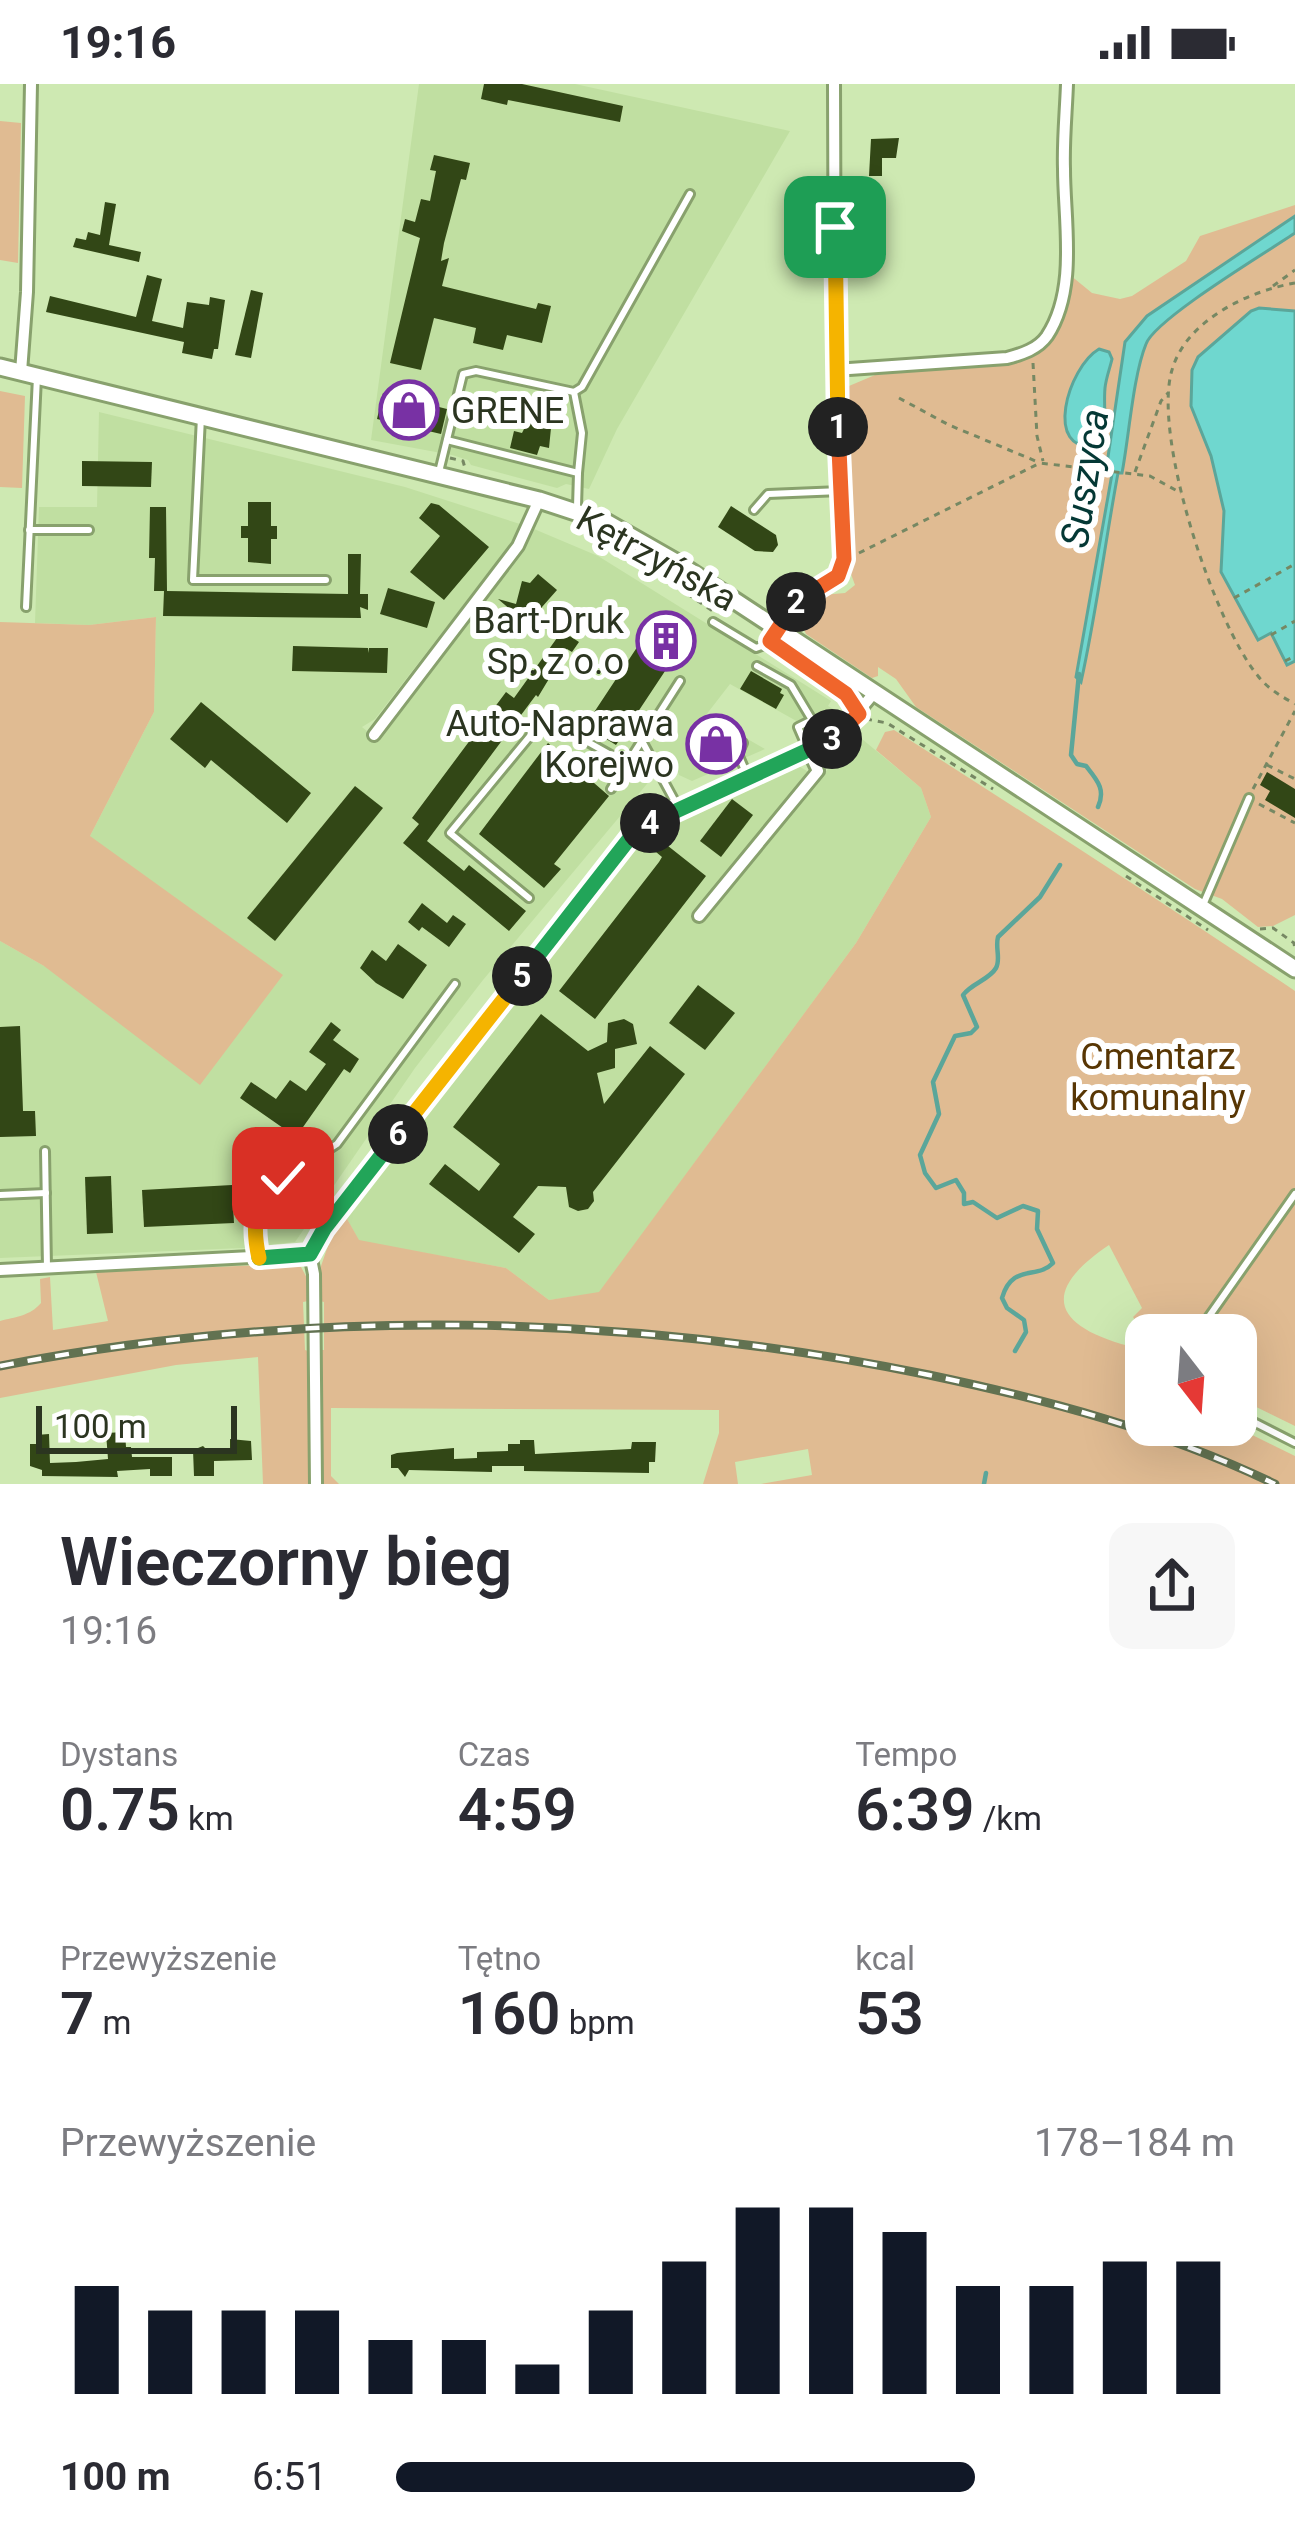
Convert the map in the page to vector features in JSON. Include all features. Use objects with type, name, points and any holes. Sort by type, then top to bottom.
[{"type":"main road","name":"Kętrzyńska","points":[[0,368],[539,500],[577,511],[644,542],[775,634],[874,693],[1295,969]]},
{"type":"street","points":[[29,374],[31,84]]},
{"type":"street","points":[[775,634],[800,597],[838,576],[844,559],[836,370],[834,84]]},
{"type":"street","points":[[836,370],[1007,358],[1032,350],[1047,337],[1060,304],[1067,253],[1066,84]]},
{"type":"street","points":[[374,735],[518,546],[539,500]]},
{"type":"street","points":[[316,1484],[310,1254],[324,1229],[633,834],[839,735],[874,693]]},
{"type":"street","points":[[699,916],[818,771],[808,750]]},
{"type":"street","points":[[0,1270],[310,1254]]},
{"type":"lane","points":[[574,392],[588,380],[690,194]]},
{"type":"lane","points":[[438,475],[463,374],[476,371],[574,392]]},
{"type":"lane","points":[[26,607],[29,374]]},
{"type":"lane","points":[[574,392],[582,433],[577,511]]},
{"type":"lane","points":[[201,417],[193,580],[326,580]]},
{"type":"lane","points":[[447,440],[578,473]]},
{"type":"lane","points":[[754,510],[768,494],[841,491]]},
{"type":"lane","points":[[28,530],[89,530]]},
{"type":"lane","points":[[712,622],[757,648],[775,634]]},
{"type":"lane","points":[[757,666],[790,686],[812,720],[798,727],[808,750]]},
{"type":"lane","points":[[611,789],[680,681]]},
{"type":"lane","points":[[529,898],[450,833],[545,718],[628,764]]},
{"type":"lane","points":[[642,741],[679,809]]},
{"type":"lane","points":[[743,743],[738,754],[748,777]]},
{"type":"lane","points":[[1202,908],[1249,798]]},
{"type":"lane","points":[[257,1258],[256,1211],[265,1191],[337,1144],[455,984]]},
{"type":"lane","points":[[45,1151],[47,1268]]},
{"type":"lane","points":[[0,1195],[46,1193]]},
{"type":"lane","points":[[1211,1314],[1295,1194]]},
{"type":"lane","points":[[1257,1424],[1295,1443]]},
{"type":"path","points":[[1295,270],[1210,320],[1187,340],[1172,370],[1168,392],[1183,493],[1199,556],[1222,615],[1256,673],[1295,704]]},
{"type":"path","points":[[1271,287],[1295,283]]},
{"type":"path","points":[[1032,350],[1042,463]]},
{"type":"path","points":[[1135,474],[1168,392]]},
{"type":"path","points":[[899,398],[949,425],[1042,463],[1135,474],[1183,493]]},
{"type":"path","points":[[844,559],[1042,463]]},
{"type":"path","points":[[1234,598],[1295,564]]},
{"type":"path","points":[[675,578],[689,596],[723,618]]},
{"type":"path","points":[[1271,634],[1295,622]]},
{"type":"path","points":[[775,634],[846,694],[859,714],[887,722],[1001,794]]},
{"type":"path","points":[[1286,661],[1295,656]]},
{"type":"path","points":[[1295,711],[1249,798],[1295,823]]},
{"type":"path","points":[[1266,764],[1295,779]]},
{"type":"path","points":[[1121,872],[1214,934]]},
{"type":"path","points":[[1256,929],[1273,928],[1294,943],[1295,950]]},
{"type":"shaded area","points":[[419,84],[575,84],[790,131],[617,429],[589,489],[566,484],[557,488],[471,465],[452,455],[371,440]]},
{"type":"shaded area","points":[[99,412],[405,487],[520,524],[509,546],[375,719],[362,727],[379,741],[525,550],[534,529],[598,556],[831,701],[828,706],[835,710],[830,720],[809,728],[730,684],[706,715],[765,749],[692,781],[679,775],[672,754],[415,1068],[295,1242],[0,1258],[0,941],[44,966],[90,836],[154,712],[156,617],[89,625],[35,623],[39,507],[97,507]]},
{"type":"shaded area","points":[[856,734],[921,788],[931,817],[856,943],[599,1293],[549,1300],[506,1268],[359,1241],[346,1217],[646,834],[797,765],[820,779]]},
{"type":"green space","points":[[0,121],[21,123],[18,263],[0,260]]},
{"type":"green space","points":[[1295,205],[1295,915],[1273,926],[1258,927],[1222,899],[1195,889],[916,707],[896,679],[878,667],[878,676],[872,678],[806,634],[798,617],[811,596],[845,593],[855,585],[848,424],[842,403],[849,386],[875,375],[1012,362],[1043,338],[1070,275],[1092,293],[1120,299],[1132,296],[1186,261],[1200,236]]},
{"type":"green space","points":[[0,391],[25,396],[22,488],[0,487]]},
{"type":"green space","points":[[156,617],[154,712],[90,836],[283,975],[200,1085],[44,966],[0,941],[0,622],[89,625]]},
{"type":"green space","name":"Cmentarz komunalny","points":[[894,730],[1295,991],[1295,1426],[1257,1407],[1257,1314],[1136,1314],[1142,1308],[1109,1245],[1072,1278],[1065,1306],[1084,1328],[1125,1345],[1125,1446],[1257,1446],[1257,1437],[1295,1456],[1295,1484],[761,1484],[812,1475],[808,1449],[735,1462],[738,1484],[703,1484],[719,1433],[719,1410],[331,1408],[331,1476],[339,1484],[322,1484],[324,1302],[320,1301],[320,1269],[332,1234],[421,1122],[346,1217],[359,1240],[506,1268],[549,1300],[599,1292],[856,943],[931,817],[921,788],[876,750],[885,732]]},
{"type":"green space","points":[[301,1267],[307,1278],[308,1301],[303,1302],[309,1484],[263,1484],[258,1357],[176,1365],[0,1398],[0,1321],[41,1303],[40,1279],[50,1277],[53,1330],[108,1321],[96,1272]]},
{"type":"water","points":[[1295,216],[1295,233],[1190,303],[1146,344],[1081,682],[1076,677],[1112,474],[1107,471],[1108,457],[1125,342],[1147,316]]},
{"type":"water","points":[[1259,308],[1295,311],[1295,661],[1287,665],[1271,633],[1258,640],[1221,572],[1224,511],[1211,456],[1191,406],[1192,370],[1198,357]]},
{"type":"water","points":[[1099,349],[1109,352],[1112,359],[1103,432],[1097,446],[1080,445],[1065,424],[1066,407],[1078,373]]},
{"type":"building","points":[[484,84],[522,84],[623,106],[620,122],[481,99]]},
{"type":"building","points":[[899,138],[896,158],[882,158],[882,176],[869,176],[871,139]]},
{"type":"building","points":[[434,155],[470,163],[466,180],[461,179],[444,243],[441,261],[449,258],[442,286],[536,309],[538,303],[551,306],[542,343],[507,335],[503,350],[473,343],[476,328],[434,318],[421,370],[390,363],[420,238],[402,231],[405,219],[415,222],[421,199],[430,201]]},
{"type":"building","points":[[105,202],[116,204],[109,245],[141,252],[139,262],[73,247],[76,238],[86,240],[88,232],[100,235]]},
{"type":"building","points":[[147,275],[162,279],[152,321],[183,328],[187,302],[209,305],[210,297],[225,300],[218,349],[212,359],[182,353],[184,342],[46,312],[50,296],[136,317]]},
{"type":"building","points":[[251,290],[263,293],[251,358],[235,355]]},
{"type":"building","name":"GRENE","points":[[383,393],[447,409],[441,434],[377,419]]},
{"type":"building","points":[[532,413],[552,418],[549,448],[540,446],[537,455],[510,448],[514,431],[522,433]]},
{"type":"building","points":[[82,461],[152,462],[151,487],[82,486]]},
{"type":"building","points":[[248,502],[271,502],[271,526],[277,526],[277,539],[271,539],[271,564],[248,562],[248,538],[241,538],[241,526],[248,526]]},
{"type":"building","points":[[431,503],[489,547],[444,600],[410,572],[440,536],[419,518]]},
{"type":"building","points":[[731,506],[776,535],[778,545],[773,552],[755,551],[718,527]]},
{"type":"building","points":[[150,507],[166,507],[167,591],[348,594],[348,554],[361,554],[360,594],[368,594],[368,610],[360,607],[361,618],[163,616],[164,591],[154,591],[155,558],[149,558]]},
{"type":"building","points":[[538,574],[557,590],[527,624],[498,599],[516,604],[522,581],[530,583]]},
{"type":"building","points":[[388,588],[435,602],[427,628],[380,614]]},
{"type":"building","points":[[661,611],[695,634],[681,655],[677,653],[616,745],[585,726]]},
{"type":"building","points":[[562,631],[579,642],[572,652],[567,649],[538,697],[427,841],[464,871],[469,865],[526,911],[509,931],[403,843],[419,824],[412,818],[506,692],[514,698]]},
{"type":"building","points":[[293,646],[368,648],[368,653],[369,648],[388,648],[387,673],[292,671]]},
{"type":"building","points":[[751,671],[782,689],[784,695],[776,709],[740,689]]},
{"type":"building","points":[[201,702],[311,793],[287,823],[211,760],[205,768],[170,739]]},
{"type":"building","points":[[548,743],[609,796],[554,864],[561,869],[544,888],[479,834]]},
{"type":"building","points":[[1267,772],[1295,789],[1295,818],[1265,800],[1270,791],[1260,785]]},
{"type":"building","points":[[355,786],[383,808],[275,941],[247,918]]},
{"type":"building","points":[[732,799],[753,815],[721,857],[700,841]]},
{"type":"building","points":[[663,842],[706,876],[595,1019],[559,991],[659,862],[662,857],[656,852]]},
{"type":"building","points":[[422,903],[447,923],[453,915],[466,924],[449,947],[408,922]]},
{"type":"building","points":[[398,944],[427,965],[403,999],[360,968],[372,950],[386,961]]},
{"type":"building","points":[[698,985],[735,1013],[705,1050],[669,1023]]},
{"type":"building","points":[[541,1014],[588,1051],[607,1042],[608,1023],[624,1019],[633,1024],[637,1044],[615,1049],[615,1068],[597,1073],[604,1104],[650,1046],[685,1074],[593,1192],[588,1209],[569,1207],[566,1187],[538,1186],[513,1217],[535,1234],[519,1253],[429,1184],[445,1164],[479,1191],[500,1164],[453,1127]]},
{"type":"building","points":[[331,1022],[341,1030],[333,1040],[359,1059],[350,1073],[344,1069],[296,1137],[240,1098],[251,1082],[276,1099],[290,1080],[306,1091],[326,1064],[309,1052]]},
{"type":"building","points":[[20,1026],[23,1111],[35,1111],[36,1136],[0,1137],[0,1027]]},
{"type":"building","points":[[111,1176],[113,1233],[87,1234],[85,1177]]},
{"type":"building","points":[[232,1185],[234,1223],[144,1227],[142,1190]]},
{"type":"building","points":[[125,1432],[132,1457],[172,1457],[172,1476],[150,1476],[150,1469],[117,1471],[118,1477],[42,1476],[42,1470],[30,1466],[30,1444],[36,1444],[36,1435],[49,1434],[50,1463],[108,1459],[106,1433]]},
{"type":"building","points":[[230,1439],[251,1441],[252,1460],[214,1461],[214,1476],[194,1476],[193,1450],[203,1446],[230,1449]]},
{"type":"building","points":[[520,1440],[534,1440],[535,1454],[631,1449],[632,1442],[656,1442],[655,1462],[649,1462],[649,1473],[492,1466],[492,1472],[409,1470],[405,1477],[398,1468],[391,1468],[391,1455],[397,1453],[454,1448],[454,1459],[477,1458],[477,1452],[508,1451],[508,1444],[520,1444]]},
{"type":"waterway","name":"Suszyca","points":[[1079,674],[1071,755],[1097,780],[1101,790],[1098,807]]},
{"type":"waterway","name":"Suszyca","points":[[1015,1351],[1026,1332],[1024,1320],[1002,1298],[1006,1287],[1018,1276],[1053,1263],[1037,1229],[1038,1211],[1023,1206],[997,1218],[973,1202],[964,1204],[956,1180],[936,1188],[920,1155],[939,1114],[933,1082],[955,1036],[977,1027],[963,995],[996,968],[998,937],[1040,897],[1060,865]]},
{"type":"waterway","name":"Suszyca","points":[[984,1484],[986,1473]]},
{"type":"railway","points":[[0,1366],[116,1347],[348,1327],[582,1329],[698,1339],[814,1354],[1018,1395],[1149,1433],[1275,1484]]},
{"type":"place","name":"GRENE","points":[[409,410]]},
{"type":"place","name":"Bart-Druk Sp. z o.o","points":[[666,641]]},
{"type":"place","name":"Auto-Naprawa Korejwo","points":[[716,744]]},
{"type":"route","points":[[283,1178],[265,1191],[256,1211],[257,1258],[310,1254],[324,1229],[633,834],[839,735],[859,714],[846,694],[770,641],[800,597],[838,576],[844,559],[835,227]]}]
